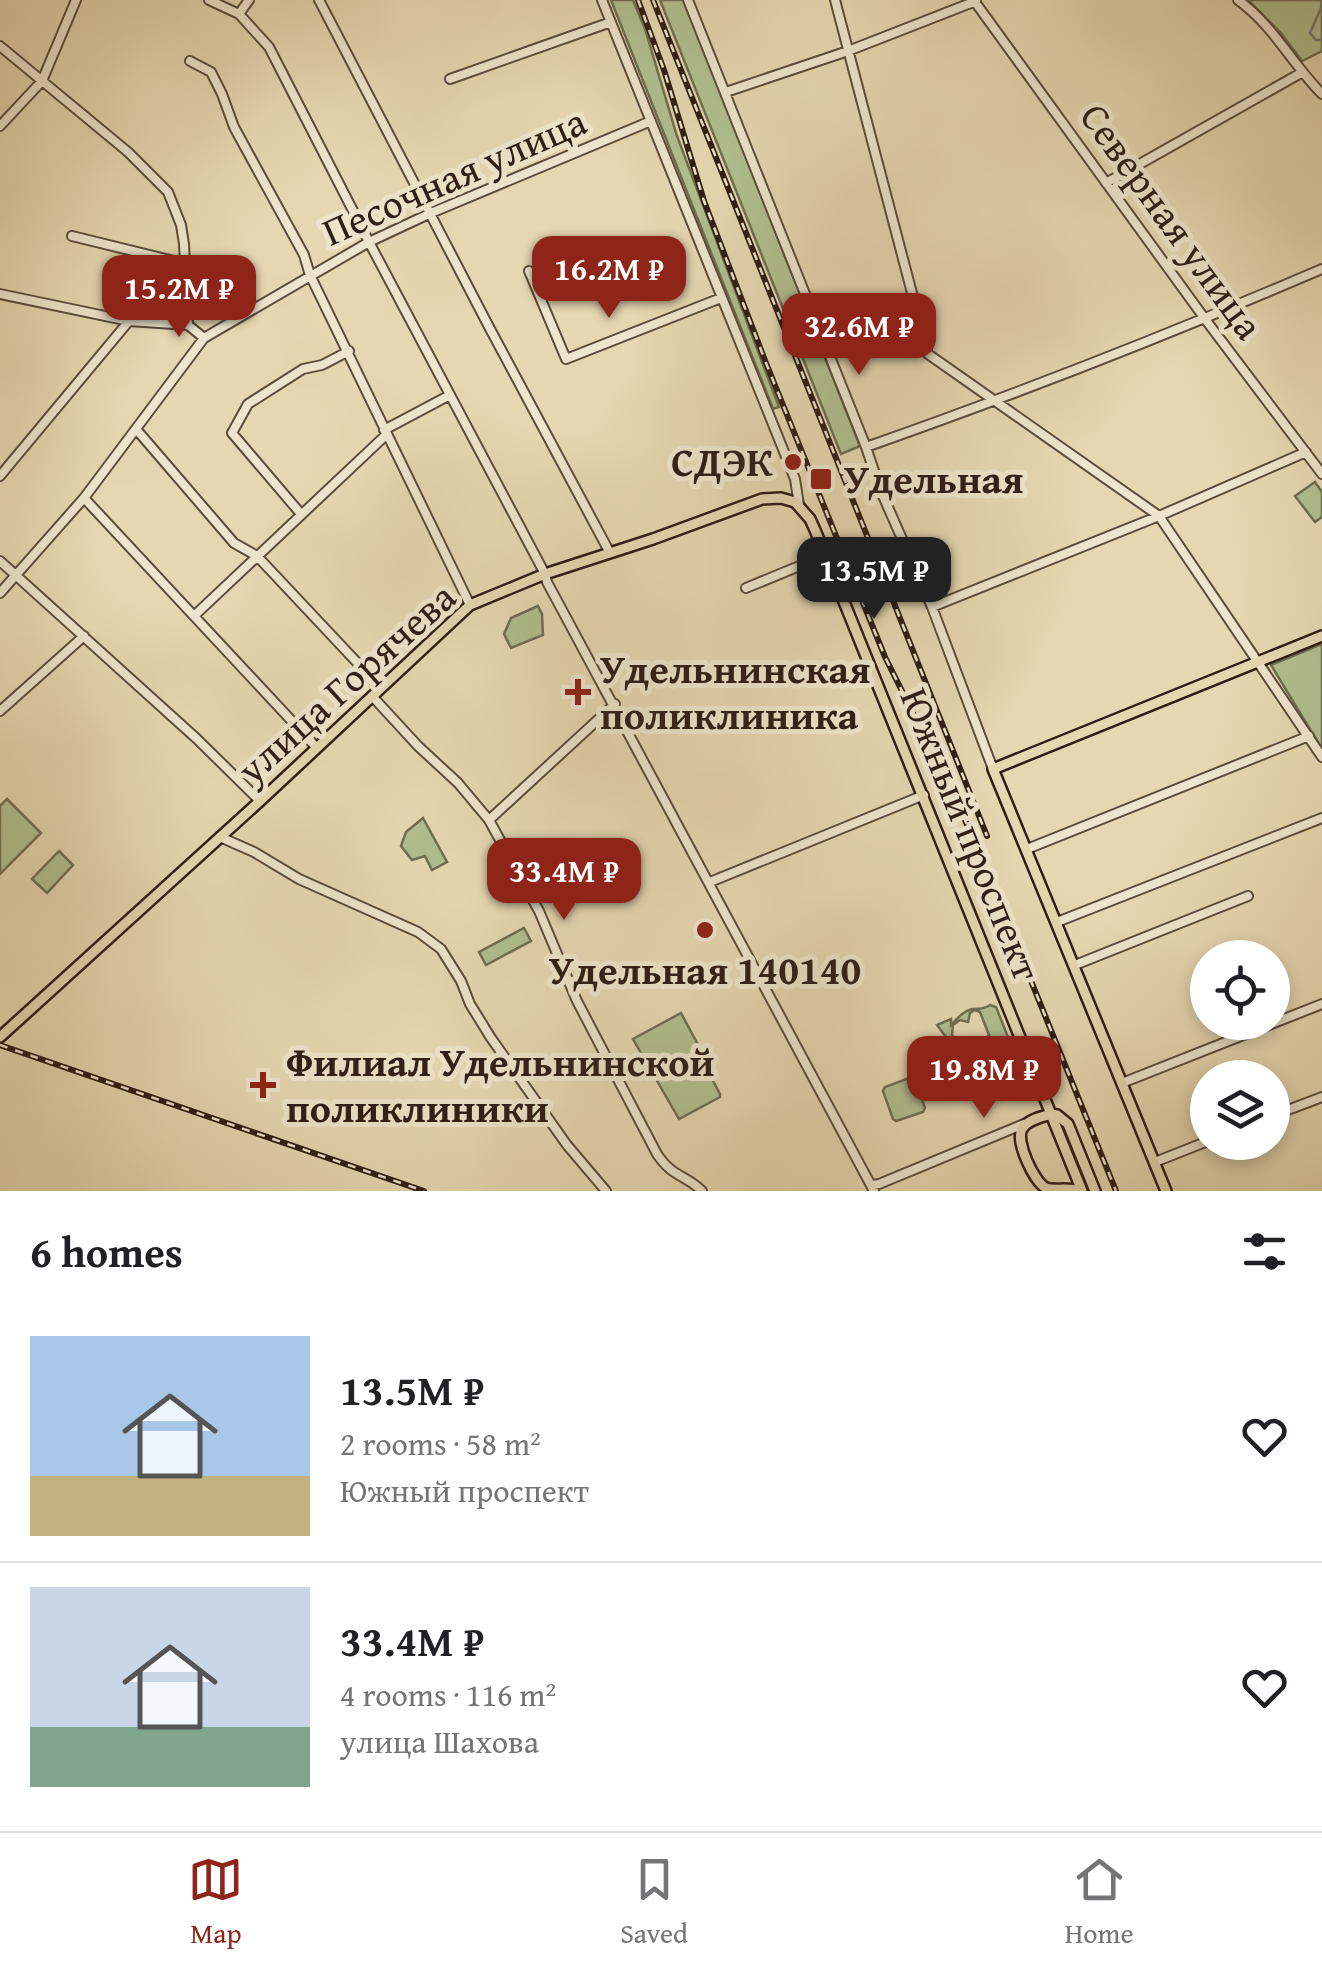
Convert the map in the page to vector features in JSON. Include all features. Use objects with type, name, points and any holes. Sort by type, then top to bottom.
[{"type":"main road","name":"улица Горячева","points":[[0,1038],[470,605],[545,574],[762,499],[781,498],[799,506]]},
{"type":"main road","name":"Южный проспект","points":[[799,506],[810,519],[826,554],[1080,1191]]},
{"type":"main road","points":[[1166,1191],[993,769],[1322,636]]},
{"type":"main road","points":[[1080,1191],[1050,1189],[1033,1173],[1020,1140],[1020,1131],[1028,1122],[1050,1114],[1063,1119],[1072,1130],[1095,1191]]},
{"type":"main road","points":[[1063,1189],[1071,1180],[1073,1168]]},
{"type":"street","points":[[0,126],[42,80],[76,0]]},
{"type":"street","points":[[209,0],[239,14],[269,47],[550,587],[872,1188],[1028,1122]]},
{"type":"street","points":[[239,14],[248,0]]},
{"type":"street","points":[[319,0],[610,554]]},
{"type":"street","name":"Южный проспект","points":[[602,0],[796,479],[799,506]]},
{"type":"street","points":[[688,0],[993,769]]},
{"type":"street","points":[[834,0],[928,354],[1159,516],[1322,757]]},
{"type":"street","points":[[1238,0],[1277,36],[1301,73],[1322,94]]},
{"type":"street","points":[[726,92],[848,51],[956,4],[977,1]]},
{"type":"street","name":"Северная улица","points":[[977,1],[1106,184],[1322,474]]},
{"type":"street","points":[[450,79],[611,22]]},
{"type":"street","points":[[0,46],[128,152],[168,192],[181,225],[188,325]]},
{"type":"street","points":[[190,61],[211,72],[234,128],[304,254],[310,276],[470,605]]},
{"type":"street","points":[[1106,184],[1301,73]]},
{"type":"street","name":"Песочная улица","points":[[0,593],[84,498],[204,338],[369,242],[651,122]]},
{"type":"street","points":[[72,236],[186,264]]},
{"type":"street","points":[[866,447],[994,402],[1322,269]]},
{"type":"street","points":[[528,272],[566,358],[720,298]]},
{"type":"street","points":[[0,294],[129,321],[188,325],[204,338]]},
{"type":"street","points":[[0,476],[129,321]]},
{"type":"street","points":[[301,514],[232,433],[248,404],[302,369],[322,365],[349,352]]},
{"type":"street","points":[[194,615],[385,432],[450,396]]},
{"type":"street","points":[[136,429],[234,543],[257,556],[381,688]]},
{"type":"street","points":[[932,608],[1306,452]]},
{"type":"street","points":[[84,498],[318,748]]},
{"type":"street","points":[[746,588],[826,554]]},
{"type":"street","points":[[0,561],[197,738],[260,801]]},
{"type":"street","points":[[0,711],[84,636]]},
{"type":"street","points":[[372,696],[490,820],[538,912],[580,1008],[657,1154],[674,1173],[702,1191]]},
{"type":"street","points":[[490,820],[614,704]]},
{"type":"street","points":[[1027,849],[1309,736]]},
{"type":"street","points":[[710,882],[924,795]]},
{"type":"street","points":[[1057,922],[1322,818]]},
{"type":"street","points":[[220,837],[438,945],[491,1038],[567,1145],[606,1191]]},
{"type":"street","points":[[1075,965],[1248,896]]},
{"type":"street","points":[[1122,1083],[1322,1004]]},
{"type":"street","points":[[1290,1109],[1322,1096]]},
{"type":"street","points":[[1154,1162],[1190,1149]]},
{"type":"green space","points":[[611,0],[633,0],[645,29],[677,136],[779,407],[773,409]]},
{"type":"green space","points":[[660,0],[684,0],[860,446],[841,454]]},
{"type":"green space","points":[[1248,0],[1322,0],[1322,51],[1302,61]]},
{"type":"green space","points":[[1315,482],[1322,492],[1322,517],[1315,522],[1295,496]]},
{"type":"green space","points":[[538,606],[543,635],[511,648],[504,634],[511,618]]},
{"type":"green space","points":[[1322,644],[1322,749],[1271,665]]},
{"type":"green space","points":[[7,799],[41,833],[0,874],[0,806]]},
{"type":"green space","points":[[423,818],[447,862],[432,870],[425,856],[412,860],[401,846],[406,832]]},
{"type":"green space","points":[[59,851],[73,865],[47,893],[32,879]]},
{"type":"green space","points":[[524,928],[531,941],[486,965],[479,952]]},
{"type":"green space","points":[[990,1005],[996,1007],[1019,1073],[995,1090],[966,1097],[960,1091],[963,1084],[971,1090],[969,1077],[955,1063],[949,1041],[937,1025],[951,1019],[951,1025],[965,1012]],"holes":[[[975,1010],[980,1012],[989,1035],[959,1049],[952,1035],[953,1025],[960,1020],[968,1022]]]},
{"type":"green space","points":[[681,1013],[720,1097],[679,1119],[633,1039]]},
{"type":"green space","points":[[909,1078],[915,1081],[925,1108],[896,1121],[883,1091]]},
{"type":"waterway","points":[[1322,0],[1310,33],[1316,40],[1322,40]]},
{"type":"railway","points":[[638,0],[704,201],[766,363],[885,657],[974,840],[1116,1191]]},
{"type":"railway","points":[[653,0],[987,836]]},
{"type":"railway","points":[[0,1045],[424,1191]]},
{"type":"place","name":"СДЭК","points":[[793,462]]},
{"type":"place","name":"Удельная","points":[[821,479]]},
{"type":"place","name":"Удельнинская поликлиника","points":[[578,692]]},
{"type":"place","name":"Удельная 140140","points":[[705,930]]},
{"type":"place","name":"Филиал Удельнинской поликлиники","points":[[263,1085]]}]
